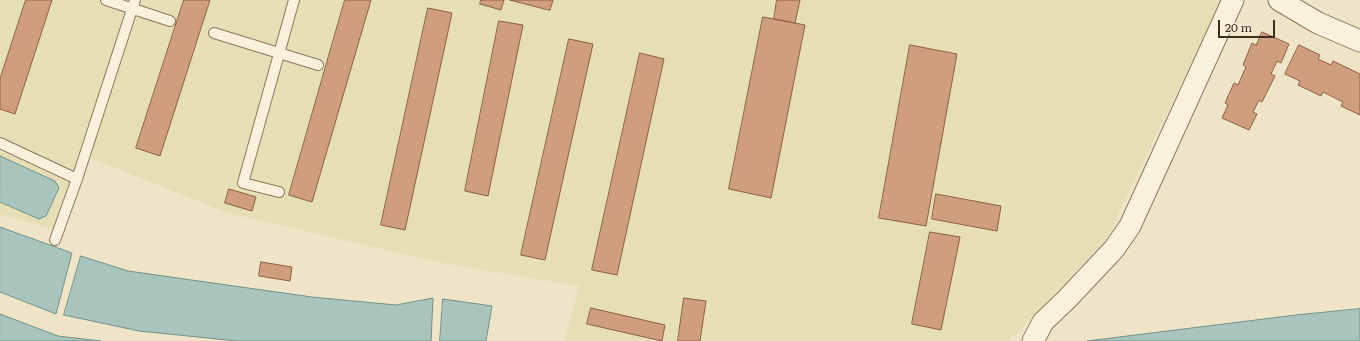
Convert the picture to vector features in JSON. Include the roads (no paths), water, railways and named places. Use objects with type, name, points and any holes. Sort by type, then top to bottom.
[{"type":"street","points":[[1033,341],[1043,322],[1114,249],[1130,226],[1233,0]]},
{"type":"street","points":[[1280,0],[1318,24],[1360,41]]},
{"type":"lane","points":[[106,0],[133,4],[170,21]]},
{"type":"lane","points":[[279,192],[243,183],[294,0]]},
{"type":"lane","points":[[55,240],[77,179],[133,4]]},
{"type":"lane","points":[[214,33],[280,52],[318,65]]},
{"type":"lane","points":[[0,143],[77,179]]},
{"type":"water","points":[[0,156],[55,181],[59,188],[46,216],[39,219],[0,202]]},
{"type":"water","points":[[0,227],[72,253],[56,314],[0,292]]},
{"type":"water","points":[[81,256],[128,271],[312,297],[396,305],[433,298],[431,341],[237,341],[139,331],[64,315]]},
{"type":"water","points":[[443,299],[492,306],[486,341],[440,341]]},
{"type":"water","points":[[1360,309],[1360,341],[1087,341],[1296,315]]},
{"type":"water","points":[[0,314],[58,336],[101,341],[0,341]]}]
